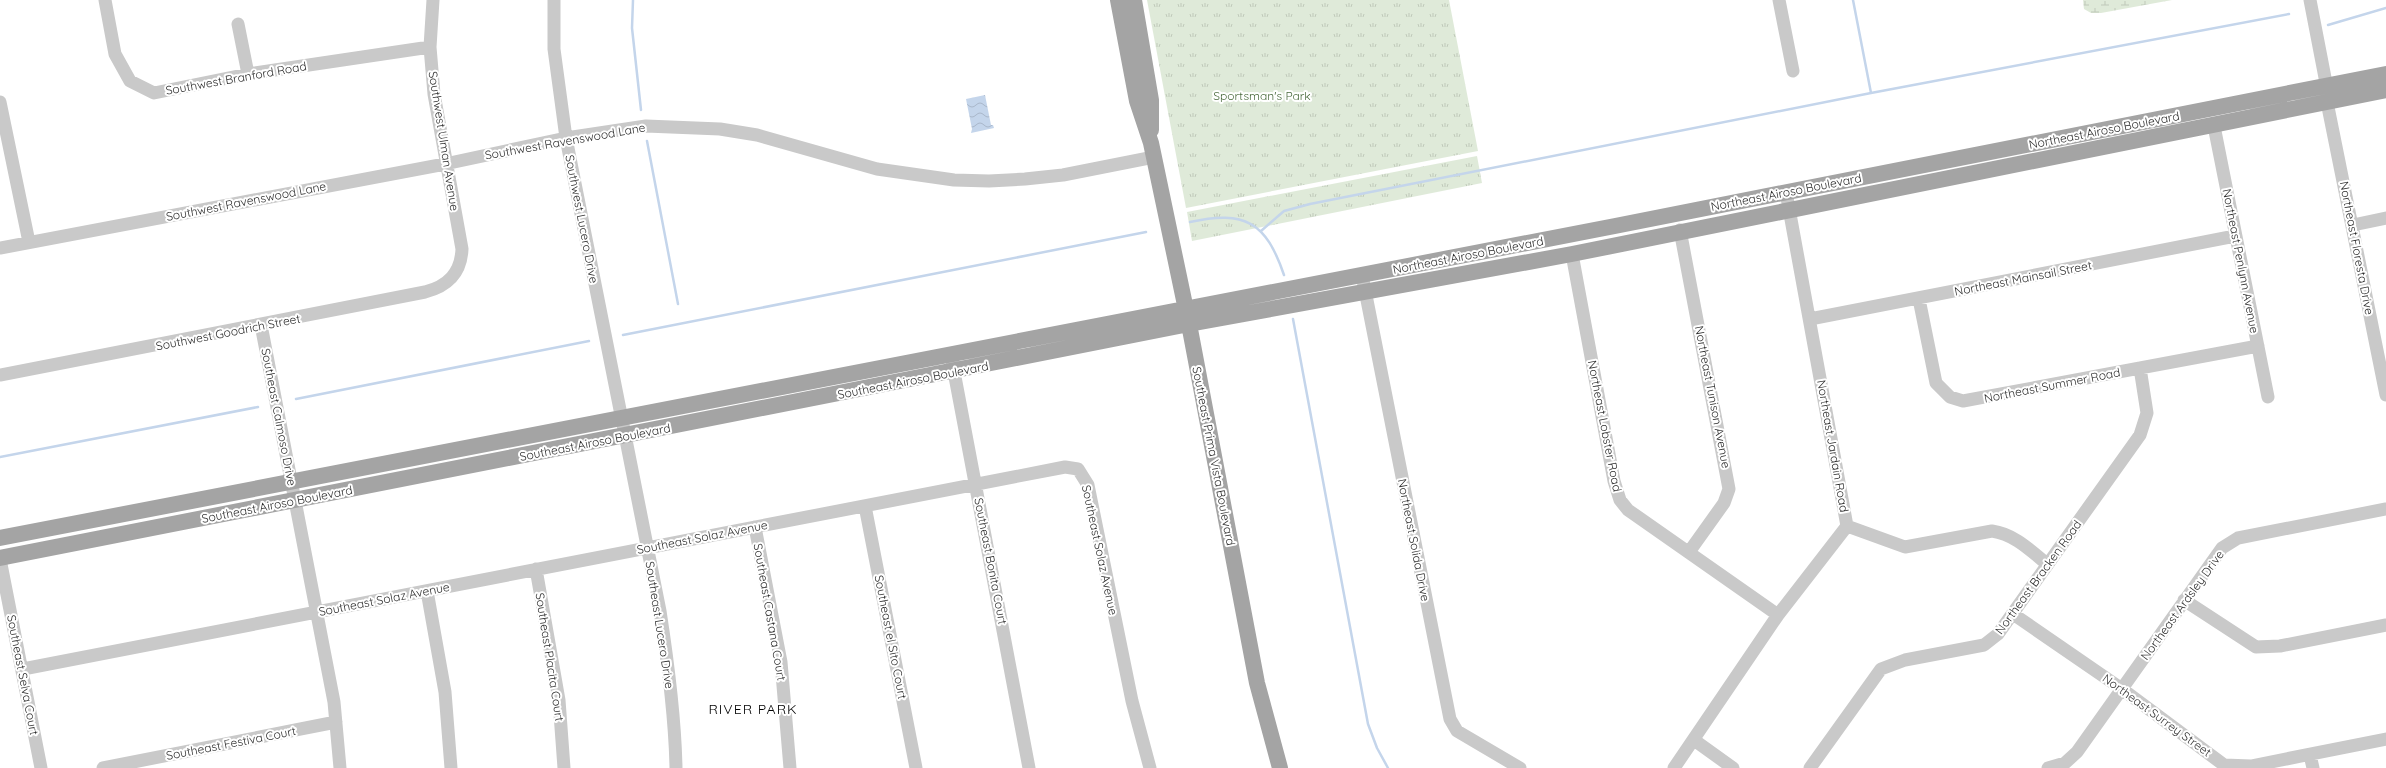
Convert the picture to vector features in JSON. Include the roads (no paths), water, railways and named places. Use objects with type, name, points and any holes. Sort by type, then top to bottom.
[{"type":"main road","points":[[1118,0],[1137,102],[1152,150]]},
{"type":"main road","points":[[1134,0],[1151,100],[1152,150]]},
{"type":"main road","name":"Northeast Airoso Boulevard","points":[[1188,317],[1365,292],[1572,254],[1789,208],[2214,126],[2327,95],[2386,74]]},
{"type":"main road","name":"Northeast Airoso Boulevard","points":[[1188,317],[1362,275],[1786,192],[2327,95],[2386,90]]},
{"type":"main road","name":"Southeast Prima Vista Boulevard","points":[[1152,150],[1188,317],[1257,683],[1280,768]]},
{"type":"main road","name":"Southeast Airoso Boulevard","points":[[0,538],[292,483],[951,354],[1188,317]]},
{"type":"main road","name":"Southeast Airoso Boulevard","points":[[0,558],[953,372],[1188,317]]},
{"type":"main road","points":[[783,387],[786,405]]},
{"type":"main road","points":[[464,449],[467,467]]},
{"type":"street","name":"Southwest Branford Road","points":[[105,0],[115,54],[130,81],[154,92],[248,74],[430,47]]},
{"type":"street","name":"Southwest Ulman Avenue","points":[[432,0],[430,47],[434,94],[445,164],[462,249],[460,265],[452,279]]},
{"type":"street","name":"Southwest Lucero Drive","points":[[554,0],[554,49],[566,138],[624,436]]},
{"type":"street","points":[[1779,0],[1793,72]]},
{"type":"street","name":"Northeast Floresta Drive","points":[[2310,0],[2353,225],[2381,347],[2386,395]]},
{"type":"street","points":[[238,24],[248,74]]},
{"type":"street","points":[[0,102],[29,242]]},
{"type":"street","name":"Southwest Ravenswood Lane","points":[[0,248],[445,164],[566,138],[646,126],[720,129],[790,143],[877,169],[934,178],[989,181],[1063,175],[1152,150]]},
{"type":"street","name":"Northeast Penlynn Avenue","points":[[2214,126],[2268,397]]},
{"type":"street","name":"Northeast Jardain Road","points":[[1674,768],[1778,615],[1847,526],[1786,192]]},
{"type":"street","points":[[2353,225],[2386,218]]},
{"type":"street","name":"Northeast Tunison Avenue","points":[[1680,230],[1729,489],[1724,503],[1689,552]]},
{"type":"street","name":"Northeast Mainsail Street","points":[[1810,319],[2235,236]]},
{"type":"street","name":"Northeast Lobster Road","points":[[1572,254],[1617,494],[1628,510],[1778,615]]},
{"type":"street","name":"Northeast Solida Drive","points":[[1362,275],[1450,719],[1457,731],[1520,768]]},
{"type":"street","name":"Southwest Goodrich Street","points":[[0,375],[425,292],[441,287],[452,279]]},
{"type":"street","name":"Northeast Summer Road","points":[[1919,298],[1936,383],[1950,397],[1963,401],[2258,346]]},
{"type":"street","name":"Southeast Calmoso Drive","points":[[261,325],[317,612],[336,722],[340,768]]},
{"type":"street","name":"Southeast Bonita Court","points":[[951,354],[953,372],[977,484],[1029,768]]},
{"type":"street","name":"Northeast Bracken Road","points":[[1810,768],[1881,669],[1905,660],[1984,645],[1994,639],[2140,435],[2147,413],[2140,368]]},
{"type":"street","name":"Southeast Lucero Drive","points":[[624,436],[648,548],[668,664],[676,739],[676,768]]},
{"type":"street","name":"Southeast Solaz Avenue","points":[[23,669],[1065,467],[1078,469],[1088,485],[1132,701],[1150,768]]},
{"type":"street","name":"Southeast el Sito Court","points":[[865,506],[916,768]]},
{"type":"street","name":"Northeast Ardsley Drive","points":[[2048,768],[2065,763],[2077,752],[2222,548],[2238,538],[2386,510]]},
{"type":"street","points":[[1847,526],[1905,547],[1992,531],[2003,532],[2020,542],[2047,564]]},
{"type":"street","name":"Southeast Castana Court","points":[[755,527],[781,662],[790,768]]},
{"type":"street","name":"Southeast Selva Court","points":[[0,558],[23,669],[41,768]]},
{"type":"street","name":"Southeast Placita Court","points":[[536,569],[560,700],[564,768]]},
{"type":"street","points":[[428,591],[445,692],[451,768]]},
{"type":"street","points":[[2184,600],[2256,647],[2280,646],[2386,625]]},
{"type":"street","name":"Northeast Surrey Street","points":[[2013,614],[2122,688],[2223,766],[2251,766],[2386,739]]},
{"type":"street","name":"Southeast Festiva Court","points":[[103,768],[336,722]]},
{"type":"street","points":[[1694,740],[1733,768]]},
{"type":"street","points":[[2310,755],[2313,768]]},
{"type":"water","points":[[985,95],[991,125],[993,125],[994,128],[971,133],[972,129],[966,99]]},
{"type":"waterway","points":[[633,0],[632,28],[641,110]]},
{"type":"waterway","points":[[1853,0],[1871,93]]},
{"type":"waterway","points":[[2328,25],[2386,8]]},
{"type":"waterway","points":[[1261,231],[1284,211],[1310,204],[1871,93],[2289,14]]},
{"type":"waterway","points":[[647,141],[678,304]]},
{"type":"waterway","points":[[1190,222],[1225,218],[1251,224],[1261,232],[1269,243],[1277,257],[1284,275]]},
{"type":"waterway","points":[[623,335],[1146,232]]},
{"type":"waterway","points":[[1293,319],[1368,724],[1377,748],[1388,768]]},
{"type":"waterway","points":[[296,399],[589,341]]},
{"type":"waterway","points":[[0,457],[258,407]]},
{"type":"district","name":"RIVER PARK","points":[[753,709]]},
{"type":"park label","name":"Sportsman's Park","points":[[1262,95]]}]
